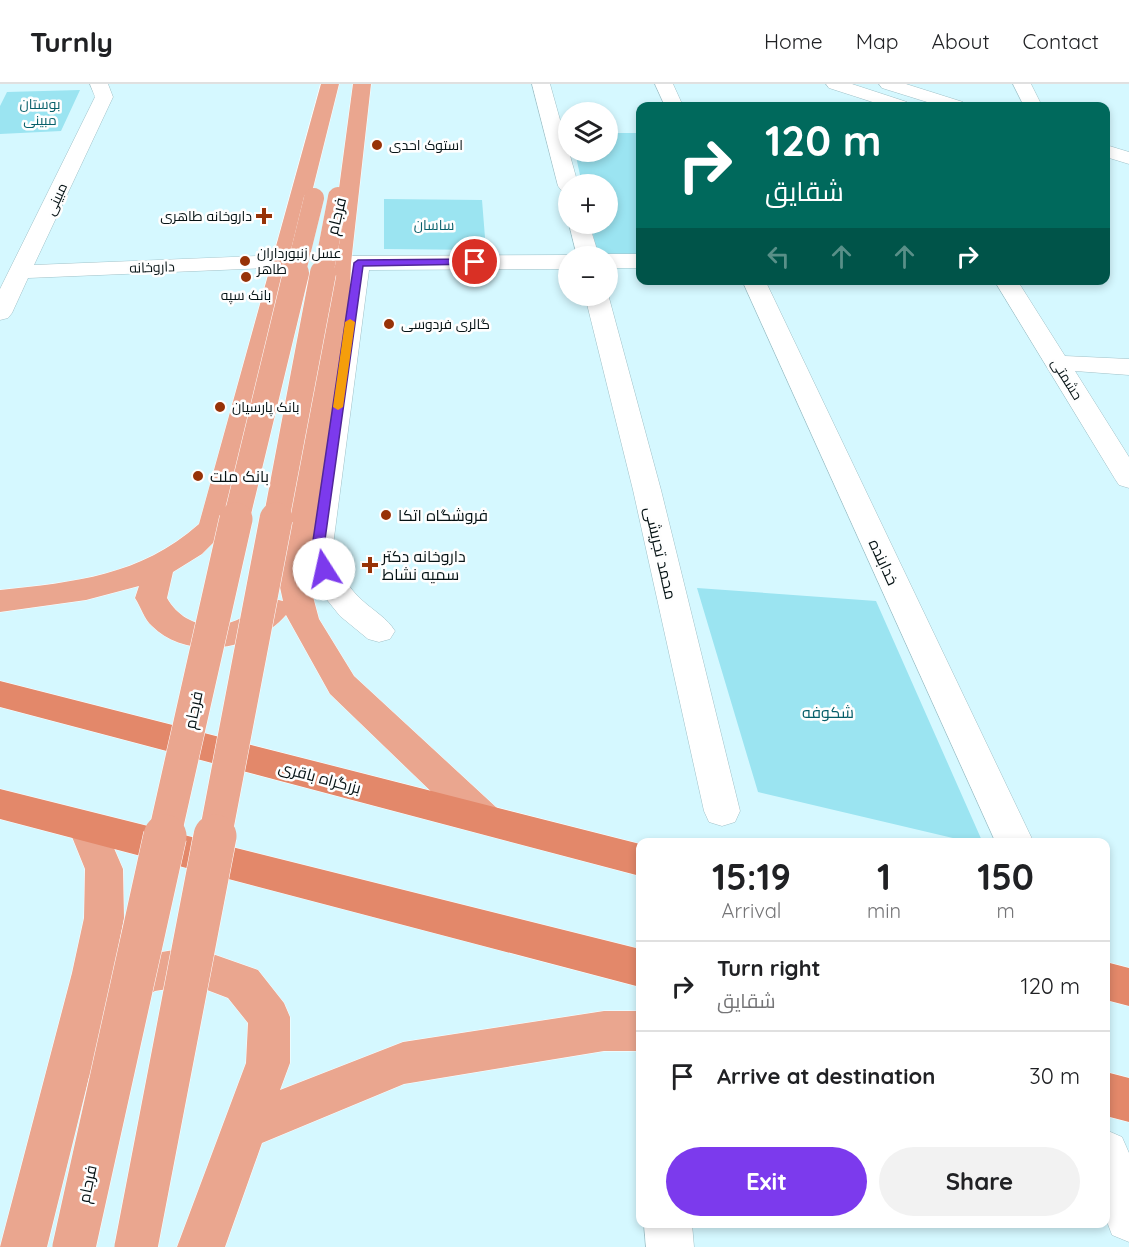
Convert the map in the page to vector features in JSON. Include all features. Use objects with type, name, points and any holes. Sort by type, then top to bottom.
[{"type":"highway","name":"بزرگراه باقری","points":[[0,694],[636,859]]},
{"type":"highway","points":[[0,804],[636,967]]},
{"type":"highway","points":[[1110,982],[1129,987]]},
{"type":"highway","points":[[1110,1095],[1129,1100]]},
{"type":"main road","points":[[159,568],[151,598],[162,618],[182,632],[205,636],[239,633],[265,619],[281,602],[293,578],[335,326],[350,263],[327,187],[330,84]]},
{"type":"main road","points":[[0,601],[40,597],[118,582],[159,568],[190,550],[213,528],[284,262],[327,187],[362,84]]},
{"type":"main road","name":"فرجام","points":[[74,1247],[221,582],[327,187]]},
{"type":"main road","name":"فرجام","points":[[136,1247],[327,187]]},
{"type":"main road","points":[[293,578],[303,620],[342,685],[484,819]]},
{"type":"main road","points":[[23,1247],[93,973],[104,918],[104,869],[87,827]]},
{"type":"main road","points":[[66,1074],[99,1017],[120,988],[149,973],[174,969],[207,971],[243,984],[269,1017],[268,1063],[201,1247]]},
{"type":"main road","points":[[245,1127],[403,1063],[604,1031],[636,1031]]},
{"type":"street","name":"مبینی","points":[[0,312],[104,97],[99,84]]},
{"type":"street","points":[[541,84],[565,174]]},
{"type":"street","points":[[664,84],[672,102]]},
{"type":"street","points":[[836,84],[889,102]]},
{"type":"street","points":[[888,84],[944,102]]},
{"type":"street","points":[[1022,84],[1031,102]]},
{"type":"street","points":[[1110,152],[1129,158]]},
{"type":"street","points":[[1110,171],[1129,176]]},
{"type":"street","points":[[618,261],[636,261]]},
{"type":"street","name":"داروخانه","points":[[21,272],[284,262]]},
{"type":"street","points":[[379,631],[351,608],[330,585],[317,554],[350,263],[558,262]]},
{"type":"street","name":"خدابنده","points":[[755,285],[1013,838]]},
{"type":"street","name":"حشمتی","points":[[1008,285],[1129,478]]},
{"type":"street","name":"محمد تجریشی","points":[[600,306],[722,811]]},
{"type":"street","points":[[1057,363],[1129,367]]},
{"type":"street","points":[[1110,1164],[1129,1218]]},
{"type":"street","points":[[668,1228],[670,1247]]},
{"type":"green space","name":"بوستان مبینی","points":[[80,90],[61,131],[0,134],[0,106],[7,92]]},
{"type":"green space","points":[[618,133],[636,133],[636,255],[618,255],[618,246],[595,246],[593,234],[618,234],[618,174],[580,174],[577,162],[618,162]]},
{"type":"green space","name":"ساسان","points":[[384,199],[482,200],[486,250],[384,249]]},
{"type":"green space","name":"شکوفه","points":[[697,588],[876,601],[981,838],[953,838],[758,792]]},
{"type":"slow traffic","points":[[338,407],[350,322]]},
{"type":"place","name":"استوک احدی","points":[[377,145]]},
{"type":"place","name":"داروخانه طاهری","points":[[264,216]]},
{"type":"place","name":"عسل زنبورداران طاهر","points":[[245,261]]},
{"type":"place","name":"بانک سپه","points":[[246,277]]},
{"type":"place","name":"گالری فردوسی","points":[[389,324]]},
{"type":"place","name":"بانک پارسیان","points":[[220,407]]},
{"type":"place","name":"بانک ملت","points":[[198,476]]},
{"type":"place","name":"فروشگاه اتکا","points":[[386,515]]},
{"type":"place","name":"داروخانه دکتر سمیه نشاط","points":[[370,565]]},
{"type":"route","points":[[324,569],[317,554],[358,263],[475,262]]}]
